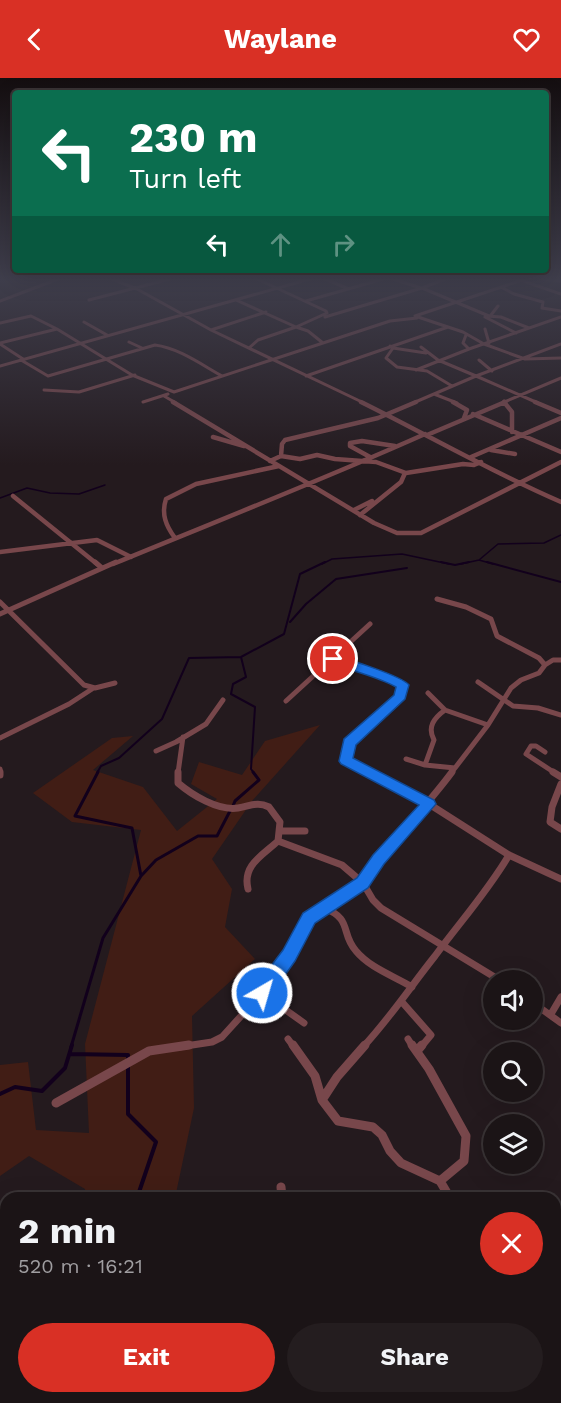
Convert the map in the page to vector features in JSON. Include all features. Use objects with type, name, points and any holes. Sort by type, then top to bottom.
[{"type":"street","points":[[78,341],[163,390],[174,392]]},
{"type":"street","points":[[0,366],[89,341]]},
{"type":"street","points":[[234,341],[387,414],[519,484],[561,502]]},
{"type":"street","points":[[249,348],[257,341]]},
{"type":"street","points":[[143,402],[330,341]]},
{"type":"street","points":[[306,376],[409,341]]},
{"type":"street","points":[[464,341],[463,343],[469,349]]},
{"type":"street","points":[[481,341],[525,359],[561,357]]},
{"type":"street","points":[[416,370],[493,341]]},
{"type":"street","points":[[129,342],[142,349]]},
{"type":"street","points":[[0,344],[34,366],[43,375],[48,376],[155,345],[164,346],[222,376]]},
{"type":"street","points":[[281,456],[282,444],[285,440],[387,414],[476,376],[561,344]]},
{"type":"street","points":[[391,347],[430,353]]},
{"type":"street","points":[[391,347],[386,358],[397,367],[427,371],[452,386]]},
{"type":"street","points":[[421,347],[438,360],[561,413]]},
{"type":"street","points":[[542,352],[561,357]]},
{"type":"street","points":[[479,360],[492,371]]},
{"type":"street","points":[[44,390],[78,392],[135,375]]},
{"type":"street","points":[[0,614],[102,568],[274,496],[310,485],[360,461],[561,378]]},
{"type":"street","points":[[434,394],[465,408],[467,413],[464,418]]},
{"type":"street","points":[[164,396],[360,515],[405,536],[415,535],[561,462]]},
{"type":"street","points":[[504,401],[512,412],[512,432]]},
{"type":"street","points":[[472,414],[561,452]]},
{"type":"street","points":[[471,457],[561,418]]},
{"type":"street","points":[[213,437],[244,446]]},
{"type":"street","points":[[385,465],[373,456],[350,446],[350,443],[362,441],[396,446]]},
{"type":"street","points":[[487,450],[515,454]]},
{"type":"street","points":[[270,461],[281,456],[300,459],[317,455],[374,461],[405,473],[463,464],[474,465],[481,462]]},
{"type":"street","points":[[175,538],[169,530],[164,515],[166,499],[196,484],[279,466]]},
{"type":"street","points":[[360,515],[401,482],[405,473]]},
{"type":"street","points":[[13,496],[102,568]]},
{"type":"street","points":[[354,510],[380,497]]},
{"type":"street","points":[[0,552],[101,540],[131,557]]},
{"type":"street","points":[[437,599],[466,607],[491,619],[494,633],[500,639],[539,658],[545,664]]},
{"type":"street","points":[[0,602],[84,686],[92,688]]},
{"type":"street","points":[[286,701],[370,624]]},
{"type":"street","points":[[333,659],[362,671],[391,678],[403,685],[400,696],[349,743],[346,761],[429,804],[509,855],[561,879]]},
{"type":"street","points":[[56,1103],[140,1056],[159,1048],[204,1045],[222,1037],[262,993],[289,956],[305,923],[363,883],[379,859],[429,804],[488,725],[512,688],[521,680],[539,673],[545,664],[561,660]]},
{"type":"street","points":[[478,682],[492,693],[521,708],[538,708],[561,715]]},
{"type":"street","points":[[0,738],[69,704],[92,688],[115,683]]},
{"type":"street","points":[[428,693],[446,710],[488,725]]},
{"type":"street","points":[[156,751],[172,745],[210,719],[223,700]]},
{"type":"street","points":[[425,765],[434,740],[430,734],[431,723],[435,717],[446,710]]},
{"type":"street","points":[[183,737],[184,748],[179,763],[177,783],[200,800],[236,808],[255,803],[271,807],[280,822],[282,831],[278,841],[246,872],[244,880],[248,889]]},
{"type":"street","points":[[545,752],[536,746],[531,746],[525,754],[561,777]]},
{"type":"street","points":[[406,759],[425,765],[455,768]]},
{"type":"street","points":[[0,769],[0,775]]},
{"type":"street","points":[[561,784],[552,807],[550,822],[561,829]]},
{"type":"street","points":[[282,831],[305,831]]},
{"type":"street","points":[[278,841],[342,866],[363,883],[373,900],[381,908],[484,970]]},
{"type":"street","points":[[322,1100],[348,1062],[402,1002],[509,855]]},
{"type":"street","points":[[324,908],[338,914],[347,926],[353,949],[364,959],[412,987]]},
{"type":"street","points":[[262,993],[304,1023]]},
{"type":"street","points":[[551,1014],[561,998]]},
{"type":"street","points":[[402,1002],[431,1035],[417,1051]]},
{"type":"street","points":[[543,1009],[561,1023]]},
{"type":"street","points":[[288,1039],[315,1076],[322,1100],[338,1121],[373,1128],[382,1135],[390,1151],[401,1163],[440,1181],[446,1192]]},
{"type":"street","points":[[408,1039],[466,1136],[464,1161],[440,1181]]},
{"type":"street","points":[[281,1187],[281,1192]]},
{"type":"shaded area","points":[[320,725],[252,801],[212,859],[232,889],[225,927],[255,959],[192,1016],[194,1108],[176,1192],[85,1192],[85,1189],[29,1156],[0,1176],[0,1065],[28,1062],[36,1130],[89,1133],[85,1044],[141,830],[72,822],[33,793],[112,738],[133,736],[93,770],[143,787],[177,831],[217,799],[191,784],[199,762],[242,775],[265,741]]},
{"type":"waterway","points":[[0,498],[27,488],[50,493],[79,494],[105,485]]},
{"type":"waterway","points":[[479,560],[498,544],[544,543],[561,535]]},
{"type":"waterway","points":[[322,564],[332,559],[402,554],[449,564]]},
{"type":"waterway","points":[[461,564],[479,560]]},
{"type":"waterway","points":[[479,560],[493,564]]},
{"type":"waterway","points":[[241,657],[284,634],[300,574],[325,562]]},
{"type":"waterway","points":[[441,562],[455,565],[469,562]]},
{"type":"waterway","points":[[487,562],[561,582]]},
{"type":"waterway","points":[[290,622],[306,604],[336,579],[407,568]]},
{"type":"waterway","points":[[97,773],[101,766],[119,758],[162,719],[189,658],[241,657]]},
{"type":"waterway","points":[[241,657],[246,677],[233,684],[231,694],[255,707],[251,769],[254,773]]},
{"type":"waterway","points":[[98,772],[75,816],[132,828],[141,876]]},
{"type":"waterway","points":[[233,806],[235,801],[259,780],[253,772]]},
{"type":"waterway","points":[[141,876],[156,860],[198,836],[217,836],[230,811]]},
{"type":"waterway","points":[[71,1047],[103,938],[141,876]]},
{"type":"waterway","points":[[0,1094],[15,1087],[42,1091],[65,1068],[72,1045]]},
{"type":"waterway","points":[[70,1054],[128,1055],[128,1060]]},
{"type":"waterway","points":[[128,1066],[128,1114],[156,1142],[139,1192]]},
{"type":"route","points":[[262,993],[289,956],[309,918],[363,883],[379,859],[429,804],[346,761],[349,743],[400,696],[403,685],[391,678],[362,671],[333,659]]}]
